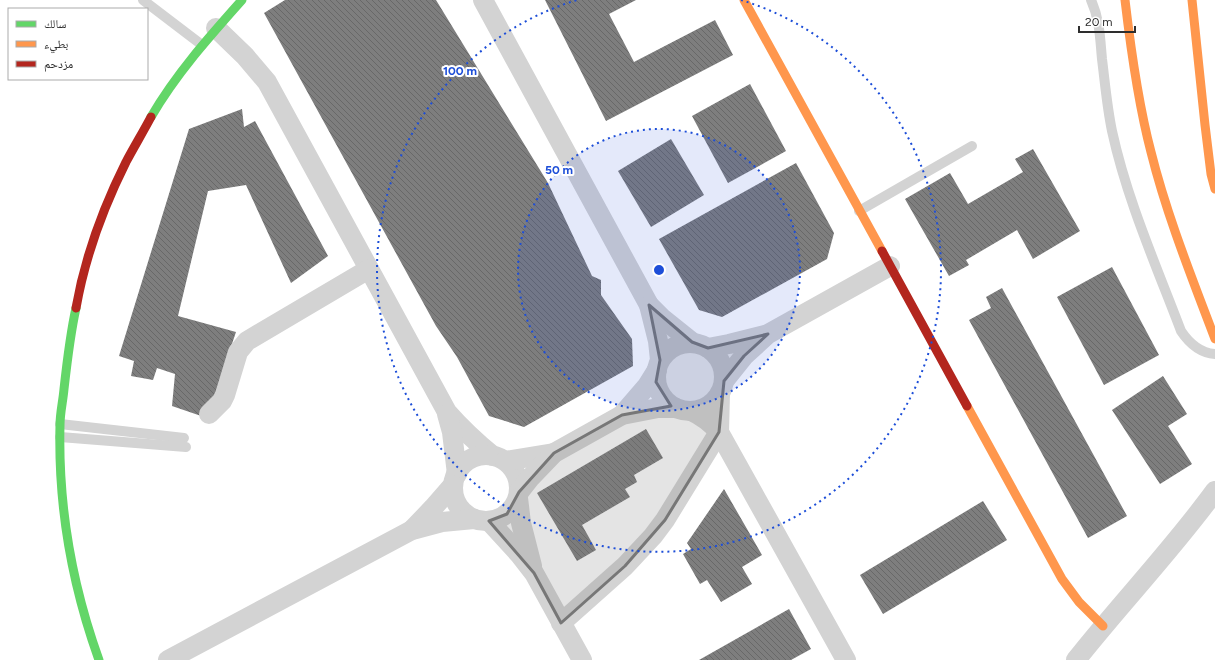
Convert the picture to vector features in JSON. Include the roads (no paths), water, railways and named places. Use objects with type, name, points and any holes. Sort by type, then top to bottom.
[{"type":"street","points":[[99,660],[89,634],[78,592],[67,533],[62,482],[60,424],[69,342],[81,280],[100,220],[126,162],[157,107],[202,45],[242,0]]},
{"type":"street","points":[[483,0],[649,305],[658,341],[659,365],[656,382],[660,392],[667,401],[702,416],[719,432],[846,660]]},
{"type":"street","points":[[744,0],[1062,579],[1079,602],[1103,626]]},
{"type":"street","points":[[1125,0],[1137,87],[1151,152],[1169,215],[1215,339]]},
{"type":"street","points":[[1192,0],[1205,125],[1215,189]]},
{"type":"street","points":[[216,28],[245,56],[267,82],[447,412],[466,433],[510,465],[517,478],[523,529],[534,573]]},
{"type":"street","points":[[168,660],[412,530],[442,522],[498,519],[507,514],[530,478],[554,453],[622,416],[658,408],[702,408],[713,402],[744,356],[768,334],[890,266]]},
{"type":"street","points":[[209,414],[222,402],[226,395],[238,352],[247,341],[369,269]]},
{"type":"street","points":[[1192,277],[1213,306]]},
{"type":"street","points":[[561,623],[625,566],[653,536],[669,514],[719,432],[719,406],[724,374],[719,359],[714,352],[700,345],[662,318],[649,305]]},
{"type":"street","points":[[622,416],[647,386],[669,350],[680,344],[729,344],[768,334]]},
{"type":"street","points":[[447,412],[452,432],[455,479],[454,493],[460,509],[466,514],[481,520],[520,555],[534,573],[582,660]]},
{"type":"street","points":[[412,530],[433,508],[455,479],[463,465],[472,458],[482,455],[499,458],[554,453]]},
{"type":"street","points":[[1076,660],[1196,517],[1215,491]]},
{"type":"street","points":[[1196,517],[1215,507]]},
{"type":"lane","points":[[143,0],[202,45]]},
{"type":"lane","points":[[1091,0],[1099,23],[1106,98],[1118,160],[1128,191],[1181,331],[1186,339],[1194,346],[1202,351],[1215,354]]},
{"type":"lane","points":[[859,210],[972,146]]},
{"type":"lane","points":[[60,424],[185,443],[60,437]]}]
